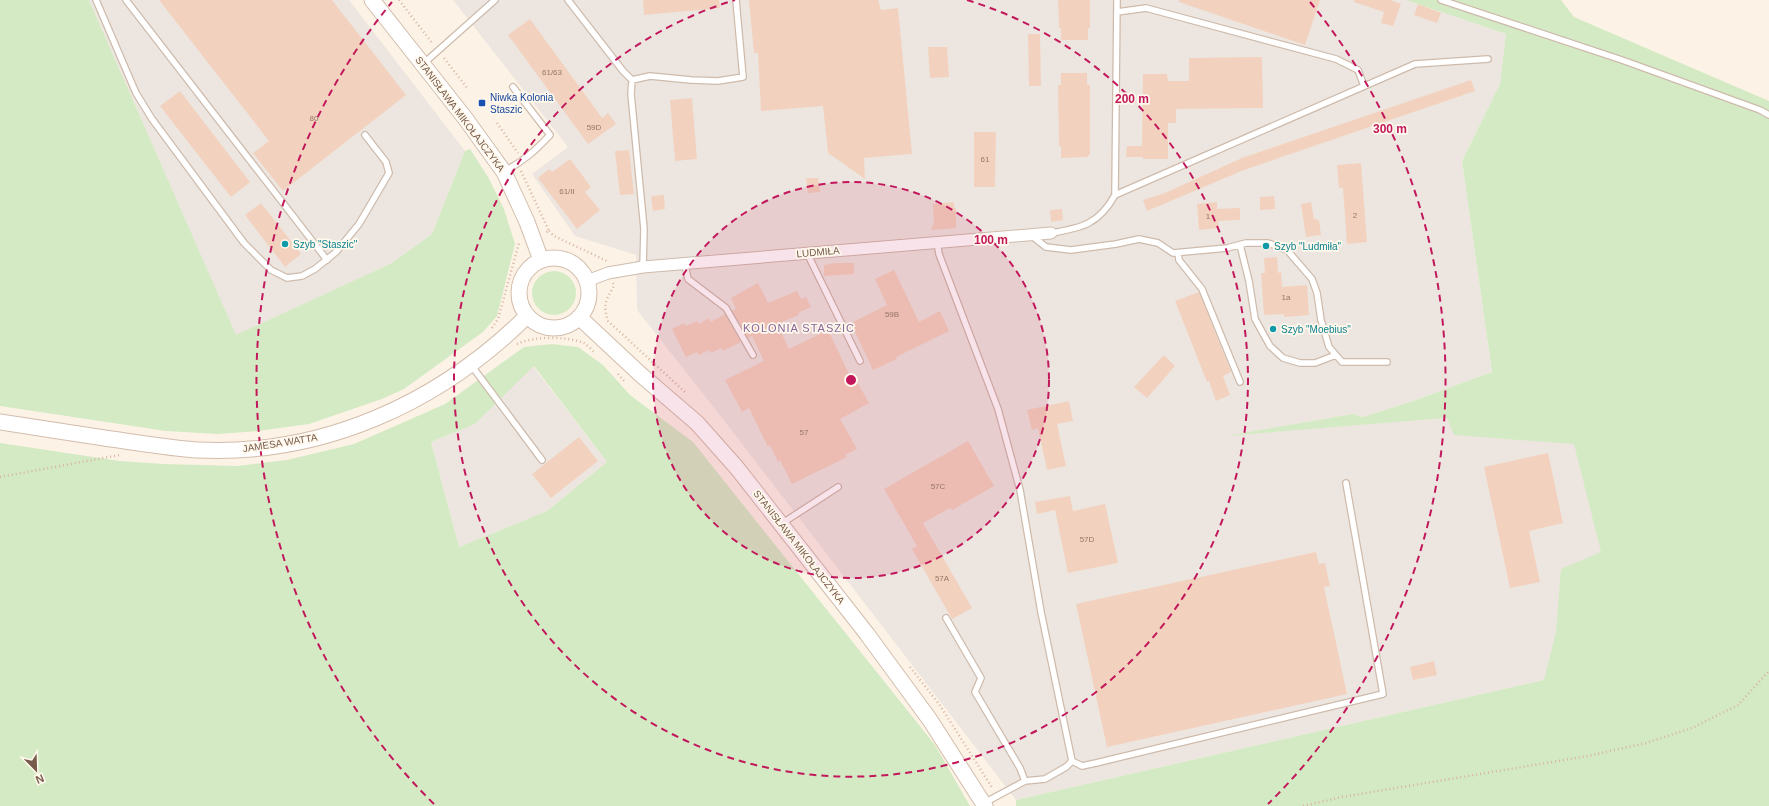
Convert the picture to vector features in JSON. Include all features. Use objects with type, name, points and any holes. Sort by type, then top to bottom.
[{"type":"street","name":"STANISŁAWA MIKOŁAJCZYKA","points":[[372,0],[465,118],[504,172],[522,210],[541,260]]},
{"type":"street","name":"LUDMIŁA","points":[[587,281],[608,273],[644,267],[685,265],[807,253],[1051,233]]},
{"type":"street","points":[[552,258],[568,261],[581,271],[587,281],[589,294],[586,306],[579,317],[570,324],[558,328],[547,327],[536,323],[527,316],[520,304],[519,291],[522,278],[530,267],[541,260],[552,258]]},
{"type":"street","name":"JAMESA WATTA","points":[[0,422],[172,448],[232,450],[311,440],[377,418],[415,401],[470,364],[527,316]]},
{"type":"street","name":"STANISŁAWA MIKOŁAJCZYKA","points":[[579,317],[640,374],[697,424],[737,468],[867,634],[930,720],[984,804]]},
{"type":"lane","points":[[96,0],[136,93],[152,119],[244,243],[271,270],[287,278],[302,276],[315,269],[336,252],[359,224],[389,173],[386,162],[365,135]]},
{"type":"lane","points":[[126,0],[327,260]]},
{"type":"lane","points":[[423,65],[495,0]]},
{"type":"lane","points":[[568,0],[623,71],[632,80]]},
{"type":"lane","points":[[632,80],[650,76],[718,81],[743,77],[736,0]]},
{"type":"lane","points":[[1051,233],[1090,223],[1107,210],[1115,195],[1117,0]]},
{"type":"lane","points":[[1441,0],[1676,79],[1760,110],[1769,115]]},
{"type":"lane","points":[[1117,12],[1146,8],[1336,59],[1358,70],[1364,86]]},
{"type":"lane","points":[[1115,195],[1415,64],[1488,59]]},
{"type":"lane","points":[[632,80],[630,94],[644,230],[644,267]]},
{"type":"lane","points":[[504,172],[519,164],[534,152],[550,135],[513,87]]},
{"type":"lane","points":[[1030,234],[1046,247],[1071,250],[1116,244],[1139,239],[1158,243],[1173,253],[1227,248],[1268,242],[1287,250],[1312,278],[1317,293],[1321,320],[1329,346],[1342,362],[1387,362]]},
{"type":"lane","points":[[937,242],[938,254],[998,409],[1020,490],[1041,612],[1072,761]]},
{"type":"lane","points":[[1240,245],[1249,282],[1255,319],[1270,346],[1283,358],[1300,364],[1315,363],[1336,355]]},
{"type":"lane","points":[[807,253],[860,361]]},
{"type":"lane","points":[[1178,253],[1179,260],[1202,289],[1240,382]]},
{"type":"lane","points":[[685,265],[688,279],[726,308],[753,355]]},
{"type":"lane","points":[[470,364],[542,460]]},
{"type":"lane","points":[[1072,761],[1082,766],[1096,763],[1383,694],[1346,483]]},
{"type":"lane","points":[[781,524],[838,487]]},
{"type":"lane","points":[[946,618],[981,678],[975,692],[1020,768],[1025,781]]},
{"type":"lane","points":[[984,804],[1025,781],[1045,779],[1066,767],[1072,761]]},
{"type":"path","points":[[550,231],[554,236],[598,258],[607,260],[608,273],[614,286]]},
{"type":"path","points":[[489,331],[498,319],[519,243]]},
{"type":"path","points":[[518,343],[540,338],[554,338],[584,344],[596,353]]},
{"type":"path","points":[[616,372],[625,382]]},
{"type":"path","points":[[0,477],[127,454]]},
{"type":"path","points":[[1303,806],[1342,797],[1588,756],[1646,743],[1692,728],[1738,705],[1769,671]]},
{"type":"shaded area","points":[[89,0],[349,0],[465,151],[432,234],[392,263],[236,336]]},
{"type":"shaded area","points":[[453,0],[1406,0],[1506,34],[1500,84],[1462,161],[1492,372],[1413,401],[1363,417],[1353,414],[1232,435],[1447,418],[1615,358],[1723,629],[1544,680],[1016,800],[719,414],[637,310],[636,255],[575,236],[532,174],[568,147]]},
{"type":"shaded area","points":[[533,366],[607,462],[547,511],[459,547],[431,442],[475,424]]},
{"type":"green space","points":[[0,0],[89,0],[236,335],[392,263],[432,234],[465,151],[470,149],[488,177],[504,209],[515,244],[497,316],[483,332],[404,389],[382,399],[309,424],[258,431],[218,434],[166,431],[0,406]]},
{"type":"green space","points":[[1406,0],[1561,0],[1574,17],[1769,101],[1769,806],[1016,806],[1016,800],[1544,680],[1556,632],[1561,569],[1601,552],[1574,444],[1454,435],[1447,418],[1225,436],[1353,414],[1363,417],[1413,401],[1492,372],[1462,161],[1500,84],[1506,34]]},
{"type":"green space","points":[[554,271],[566,275],[572,281],[576,293],[572,305],[566,311],[554,315],[542,311],[536,305],[532,293],[536,281],[542,275]]},
{"type":"green space","points":[[552,344],[578,347],[603,365],[630,395],[693,442],[935,745],[970,806],[0,806],[0,443],[120,461],[164,464],[237,466],[287,460],[354,444],[445,404],[524,347]],"holes":[[[534,366],[607,462],[547,511],[459,547],[431,442],[475,424]]]},
{"type":"building","points":[[159,0],[332,0],[406,95],[283,191],[253,153],[269,141]]},
{"type":"building","points":[[643,0],[719,0],[720,8],[644,15]]},
{"type":"building","points":[[749,0],[878,0],[881,10],[898,8],[912,154],[864,158],[865,179],[828,153],[823,106],[761,111],[758,53],[754,53]]},
{"type":"building","points":[[1058,0],[1090,0],[1090,28],[1088,28],[1088,40],[1061,40]]},
{"type":"building","points":[[1179,0],[1320,0],[1305,45],[1179,2]]},
{"type":"building","points":[[1354,0],[1390,0],[1401,4],[1393,26],[1381,23],[1384,12],[1354,2]]},
{"type":"building","points":[[1418,4],[1441,13],[1437,23],[1414,15]]},
{"type":"building","points":[[530,19],[602,118],[608,113],[616,124],[588,144],[508,35]]},
{"type":"building","points":[[1028,34],[1040,34],[1041,86],[1029,86]]},
{"type":"building","points":[[928,47],[947,47],[949,77],[930,78]]},
{"type":"building","points":[[1262,57],[1263,108],[1176,109],[1176,123],[1168,123],[1168,159],[1126,157],[1127,146],[1142,146],[1143,74],[1167,74],[1168,81],[1189,81],[1189,58]]},
{"type":"building","points":[[1061,73],[1087,73],[1087,85],[1090,85],[1090,155],[1088,155],[1088,157],[1061,158],[1061,146],[1059,146],[1058,85],[1061,85]]},
{"type":"building","points":[[1471,80],[1475,91],[1244,170],[1147,211],[1143,200],[1165,193],[1242,158]]},
{"type":"building","points":[[180,91],[250,182],[231,197],[160,106]]},
{"type":"building","points":[[692,98],[697,159],[675,161],[670,100]]},
{"type":"building","points":[[974,132],[996,132],[995,187],[974,187]]},
{"type":"building","points":[[629,150],[634,194],[620,195],[615,151]]},
{"type":"building","points":[[570,159],[591,187],[585,192],[600,210],[577,229],[538,178],[549,169],[552,172]]},
{"type":"building","points":[[1361,163],[1367,242],[1347,244],[1343,188],[1339,188],[1337,165]]},
{"type":"building","points":[[806,178],[818,178],[820,192],[808,193]]},
{"type":"building","points":[[664,195],[665,209],[653,211],[651,196]]},
{"type":"building","points":[[1274,196],[1275,209],[1260,210],[1260,197]]},
{"type":"building","points":[[954,202],[954,208],[956,208],[956,228],[931,230],[934,222],[933,204]]},
{"type":"building","points":[[1217,202],[1217,209],[1240,208],[1240,220],[1218,221],[1219,228],[1199,230],[1197,204]]},
{"type":"building","points":[[1311,202],[1314,219],[1319,220],[1321,235],[1306,237],[1301,204]]},
{"type":"building","points":[[261,203],[301,254],[285,267],[245,215]]},
{"type":"building","points":[[1062,209],[1063,220],[1051,222],[1050,210]]},
{"type":"building","points":[[1277,257],[1278,273],[1281,272],[1282,287],[1307,285],[1309,315],[1284,317],[1284,314],[1264,315],[1261,273],[1265,273],[1264,258]]},
{"type":"building","points":[[854,263],[854,274],[824,276],[824,265]]},
{"type":"building","points":[[894,270],[919,322],[940,311],[949,331],[873,370],[851,323],[887,305],[875,279]]},
{"type":"building","points":[[758,283],[768,303],[797,291],[801,299],[806,297],[811,307],[798,313],[799,315],[777,324],[789,349],[828,330],[849,374],[852,373],[869,403],[840,419],[857,449],[845,455],[847,457],[792,484],[780,460],[778,462],[770,445],[768,447],[749,408],[742,412],[725,380],[764,361],[752,336],[748,338],[732,311],[736,309],[731,298]]},
{"type":"building","points":[[1199,292],[1231,372],[1223,376],[1230,395],[1216,401],[1175,301]]},
{"type":"building","points":[[725,314],[741,342],[723,351],[721,348],[711,353],[709,350],[699,355],[697,352],[686,357],[672,329],[684,323],[686,326],[697,321],[699,324],[709,318],[711,322]]},
{"type":"building","points":[[1164,355],[1175,366],[1147,398],[1134,387]]},
{"type":"building","points":[[1069,401],[1073,421],[1057,424],[1066,466],[1047,470],[1038,428],[1032,430],[1027,410]]},
{"type":"building","points":[[579,437],[598,461],[551,498],[532,474]]},
{"type":"building","points":[[968,441],[994,486],[952,510],[950,508],[923,523],[972,608],[952,619],[912,549],[917,546],[884,489]]},
{"type":"building","points":[[1548,453],[1563,523],[1529,531],[1540,582],[1510,588],[1484,467]]},
{"type":"building","points":[[1070,496],[1073,511],[1105,504],[1118,563],[1068,573],[1055,510],[1037,514],[1035,502]]},
{"type":"building","points":[[1316,552],[1319,564],[1325,563],[1330,586],[1324,587],[1347,694],[1107,747],[1076,604]]},
{"type":"building","points":[[1434,661],[1437,675],[1413,680],[1410,667]]},
{"type":"place","name":"Niwka Kolonia Staszic","points":[[482,103]]},
{"type":"place","name":"Szyb \"Staszic\"","points":[[285,244]]},
{"type":"place","name":"Szyb \"Ludmiła\"","points":[[1266,246]]},
{"type":"place","name":"Szyb \"Moebius\"","points":[[1273,329]]},
{"type":"district","name":"KOLONIA STASZIC","points":[[799,328]]}]
